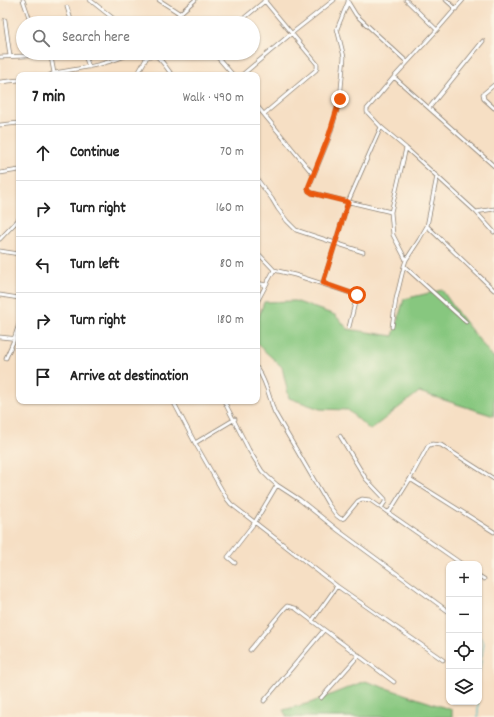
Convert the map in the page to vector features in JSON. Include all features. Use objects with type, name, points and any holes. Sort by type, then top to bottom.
[{"type":"street","points":[[23,0],[29,16]]},
{"type":"street","points":[[90,0],[110,16]]},
{"type":"street","points":[[159,0],[179,14],[195,0]]},
{"type":"street","points":[[246,16],[265,0],[317,64],[316,70],[264,114]]},
{"type":"street","points":[[260,60],[334,0]]},
{"type":"street","points":[[406,0],[437,30]]},
{"type":"street","points":[[446,0],[456,9]]},
{"type":"street","points":[[463,0],[367,109],[381,127],[476,212],[494,232]]},
{"type":"street","points":[[348,1],[356,15],[407,62]]},
{"type":"street","points":[[348,1],[337,29],[344,57],[340,99],[328,138],[308,188],[309,191],[391,212]]},
{"type":"street","points":[[66,7],[69,16]]},
{"type":"street","points":[[5,20],[10,56]]},
{"type":"street","points":[[429,108],[483,41]]},
{"type":"street","points":[[0,57],[16,56]]},
{"type":"street","points":[[52,60],[54,72]]},
{"type":"street","points":[[86,60],[89,67]]},
{"type":"street","points":[[60,72],[89,67],[116,60]]},
{"type":"street","points":[[139,72],[145,60]]},
{"type":"street","points":[[160,60],[170,72]]},
{"type":"street","points":[[220,60],[230,72]]},
{"type":"street","points":[[246,72],[260,60]]},
{"type":"street","points":[[394,77],[494,166]]},
{"type":"street","points":[[0,82],[16,80]]},
{"type":"street","points":[[494,85],[483,94],[484,99],[494,108]]},
{"type":"street","points":[[260,109],[313,174]]},
{"type":"street","points":[[0,126],[16,123]]},
{"type":"street","points":[[323,283],[348,202],[381,127]]},
{"type":"street","points":[[406,148],[391,212],[393,235],[406,260]]},
{"type":"street","points":[[0,173],[16,170]]},
{"type":"street","points":[[392,327],[404,266],[406,260],[427,226],[437,176]]},
{"type":"street","points":[[260,183],[287,221],[296,230],[363,252]]},
{"type":"street","points":[[476,212],[494,209]]},
{"type":"street","points":[[1,238],[16,222]]},
{"type":"street","points":[[427,226],[494,290]]},
{"type":"street","points":[[0,231],[1,238]]},
{"type":"street","points":[[0,251],[16,254]]},
{"type":"street","points":[[260,255],[274,270],[323,283],[357,295],[349,327]]},
{"type":"street","points":[[404,266],[466,322]]},
{"type":"street","points":[[260,296],[274,270]]},
{"type":"street","points":[[260,284],[266,285]]},
{"type":"street","points":[[0,295],[16,298]]},
{"type":"street","points":[[6,358],[16,332]]},
{"type":"street","points":[[0,337],[14,338]]},
{"type":"street","points":[[260,375],[275,413],[328,504],[337,516],[341,519],[344,518],[358,501],[370,500],[458,561]]},
{"type":"street","points":[[176,404],[195,443],[227,499],[236,508],[337,586],[443,660]]},
{"type":"street","points":[[226,404],[249,450],[262,471],[277,485],[300,500],[446,610]]},
{"type":"street","points":[[195,443],[234,420]]},
{"type":"street","points":[[340,436],[366,479],[385,499],[385,502],[380,508]]},
{"type":"street","points":[[387,512],[390,511],[410,479],[428,446],[432,444],[440,445],[494,479]]},
{"type":"street","points":[[410,479],[494,532]]},
{"type":"street","points":[[234,563],[228,557],[255,522],[277,485]]},
{"type":"street","points":[[312,621],[337,586]]},
{"type":"street","points":[[250,650],[287,606],[295,608],[394,682]]},
{"type":"street","points":[[264,701],[324,630]]},
{"type":"street","points":[[321,698],[359,655]]},
{"type":"green space","points":[[442,290],[460,316],[494,357],[494,416],[419,392],[370,430],[348,410],[320,409],[289,398],[282,367],[260,347],[260,313],[264,302],[295,301],[335,315],[348,329],[393,336],[404,299]]},
{"type":"green space","points":[[365,681],[452,710],[452,717],[287,717],[283,710],[310,703]]},
{"type":"waterway","points":[[482,640],[484,643],[482,655]]},
{"type":"waterway","points":[[478,705],[478,717]]},
{"type":"route","points":[[340,99],[328,138],[308,188],[312,193],[348,202],[323,283],[357,295]]}]
